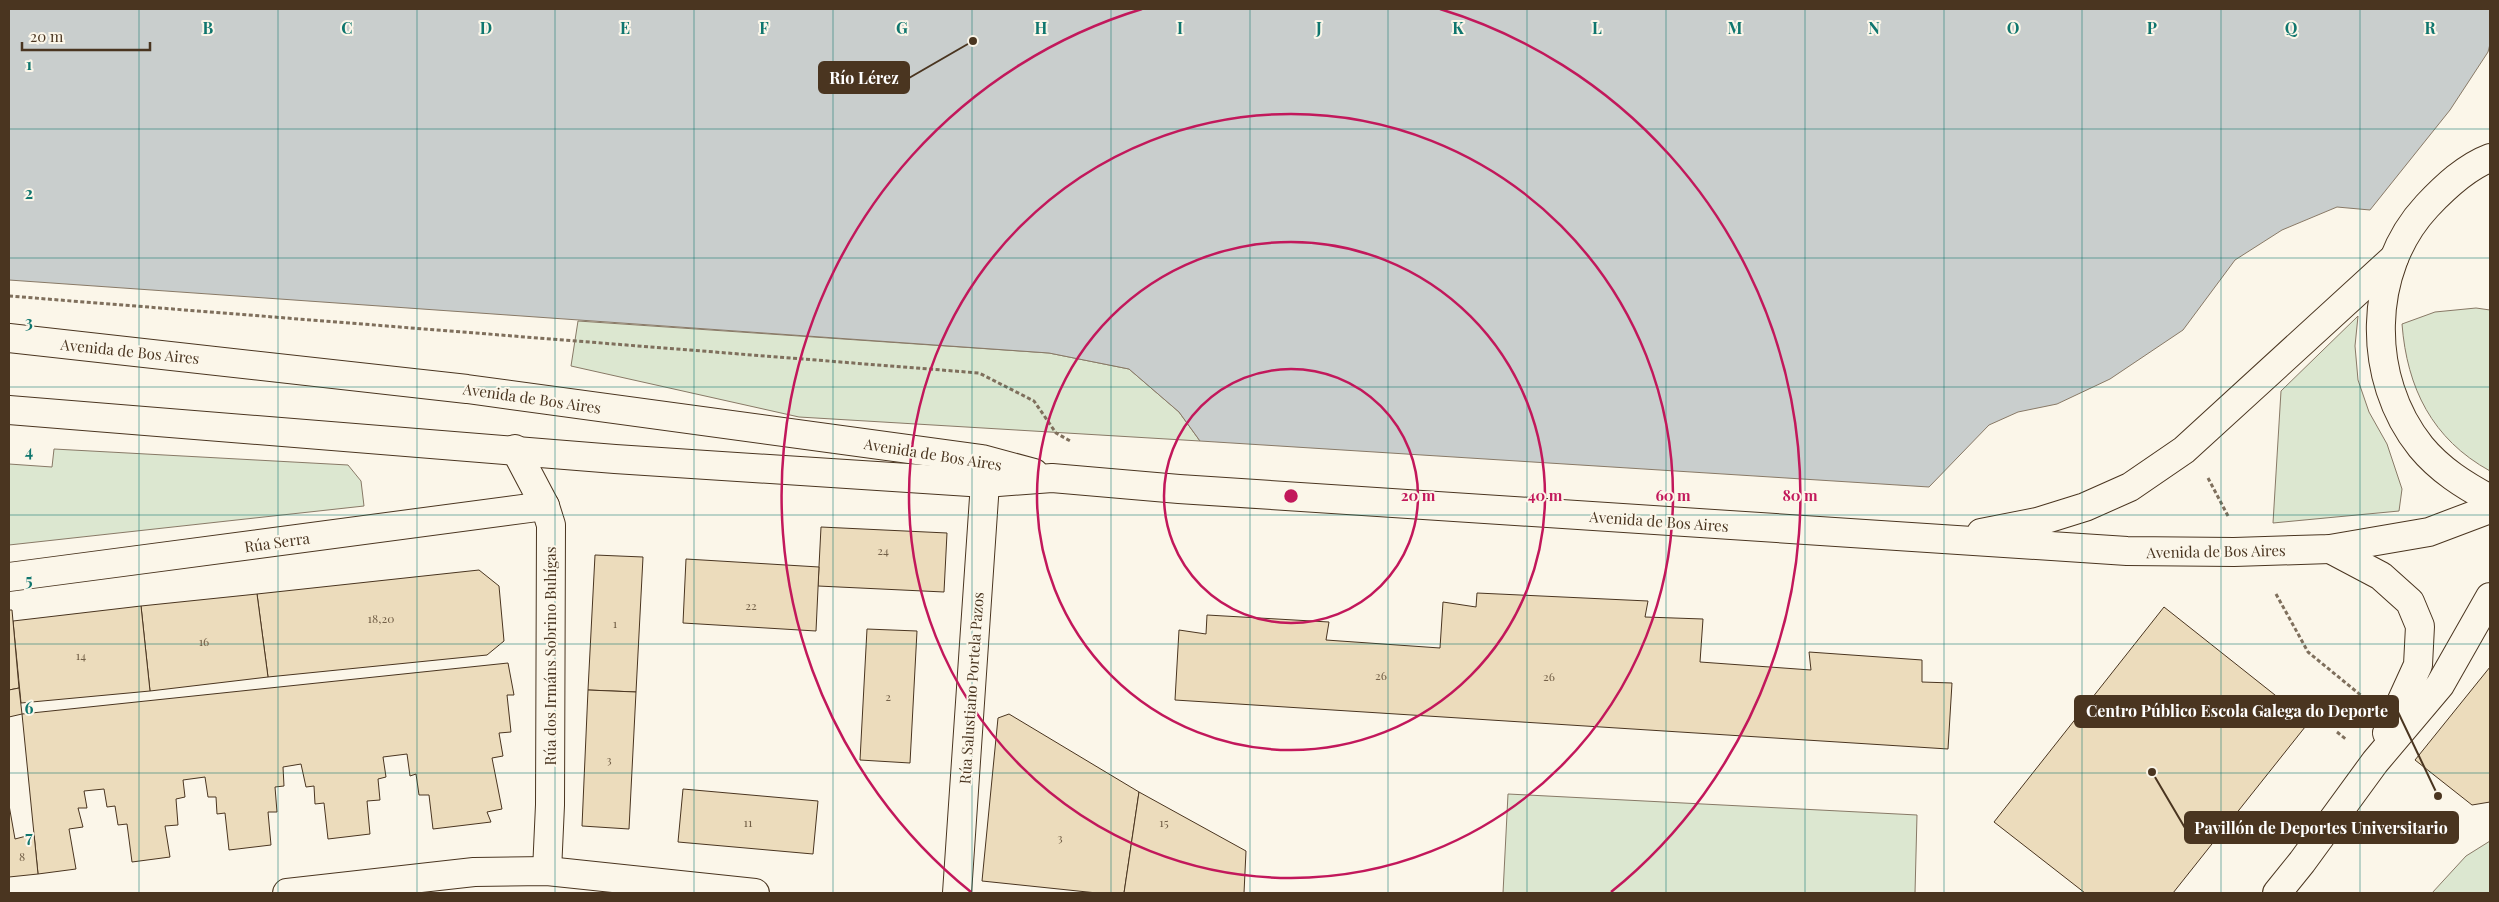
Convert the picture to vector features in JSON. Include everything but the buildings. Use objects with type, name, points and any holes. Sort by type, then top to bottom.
[{"type":"main road","points":[[2488,156],[2446,186],[2415,219],[2394,258],[2381,306],[2381,331],[2382,356],[2395,404],[2421,447],[2457,481],[2490,499]]},
{"type":"main road","name":"Avenida de Bos Aires","points":[[1938,541],[2037,522],[2084,507],[2130,487],[2184,450],[2394,258]]},
{"type":"main road","name":"Avenida de Bos Aires","points":[[9,338],[468,389],[982,459],[1052,478]]},
{"type":"main road","name":"Avenida de Bos Aires","points":[[9,410],[515,449],[615,459],[984,483],[1052,478],[1179,489],[1938,541],[2127,551],[2234,552],[2330,548],[2428,532],[2490,509]]},
{"type":"main road","name":"Rúa dos Irmáns Sobrino Buhígas","points":[[515,449],[545,506],[550,525],[550,805],[547,871]]},
{"type":"main road","name":"Rúa Salustiano Portela Pazos","points":[[957,893],[984,483]]},
{"type":"main road","name":"Rúa Serra","points":[[9,577],[545,506]]},
{"type":"main road","points":[[2330,548],[2380,576],[2410,602],[2420,626],[2418,665],[2375,762]]},
{"type":"main road","points":[[2277,893],[2375,762],[2440,685],[2490,597]]},
{"type":"main road","points":[[287,893],[474,872],[547,871],[755,893]]},
{"type":"path","points":[[9,296],[979,374],[1034,401],[1056,433],[1080,447]]},
{"type":"path","points":[[2206,474],[2219,495],[2229,519]]},
{"type":"path","points":[[2276,594],[2308,652],[2366,699]]},
{"type":"green space","points":[[2476,308],[2490,310],[2490,471],[2452,444],[2426,409],[2410,369],[2402,324],[2435,312]]},
{"type":"green space","points":[[2358,316],[2355,346],[2358,380],[2369,412],[2387,444],[2402,489],[2399,511],[2273,523],[2281,391]]},
{"type":"green space","points":[[578,321],[1049,353],[1129,369],[1179,412],[1200,441],[799,417],[571,366]]},
{"type":"green space","points":[[54,449],[348,465],[361,481],[364,506],[9,545],[9,464],[52,467]]},
{"type":"green space","points":[[1508,794],[1917,815],[1915,893],[1503,893]]},
{"type":"green space","points":[[2490,841],[2490,893],[2432,893],[2466,856]]},
{"type":"shaded area","points":[[9,9],[2490,9],[2490,44],[2488,52],[2450,110],[2370,210],[2337,207],[2282,230],[2235,260],[2183,330],[2110,379],[2057,404],[2018,412],[1989,425],[1929,487],[1200,441],[1179,412],[1129,369],[1049,353],[9,280]]},
{"type":"place","name":"Río Lérez","points":[[973,41]]},
{"type":"place","name":"Pavillón de Deportes Universitario","points":[[2152,772]]},
{"type":"place","name":"Centro Público Escola Galega do Deporte","points":[[2438,796]]}]
